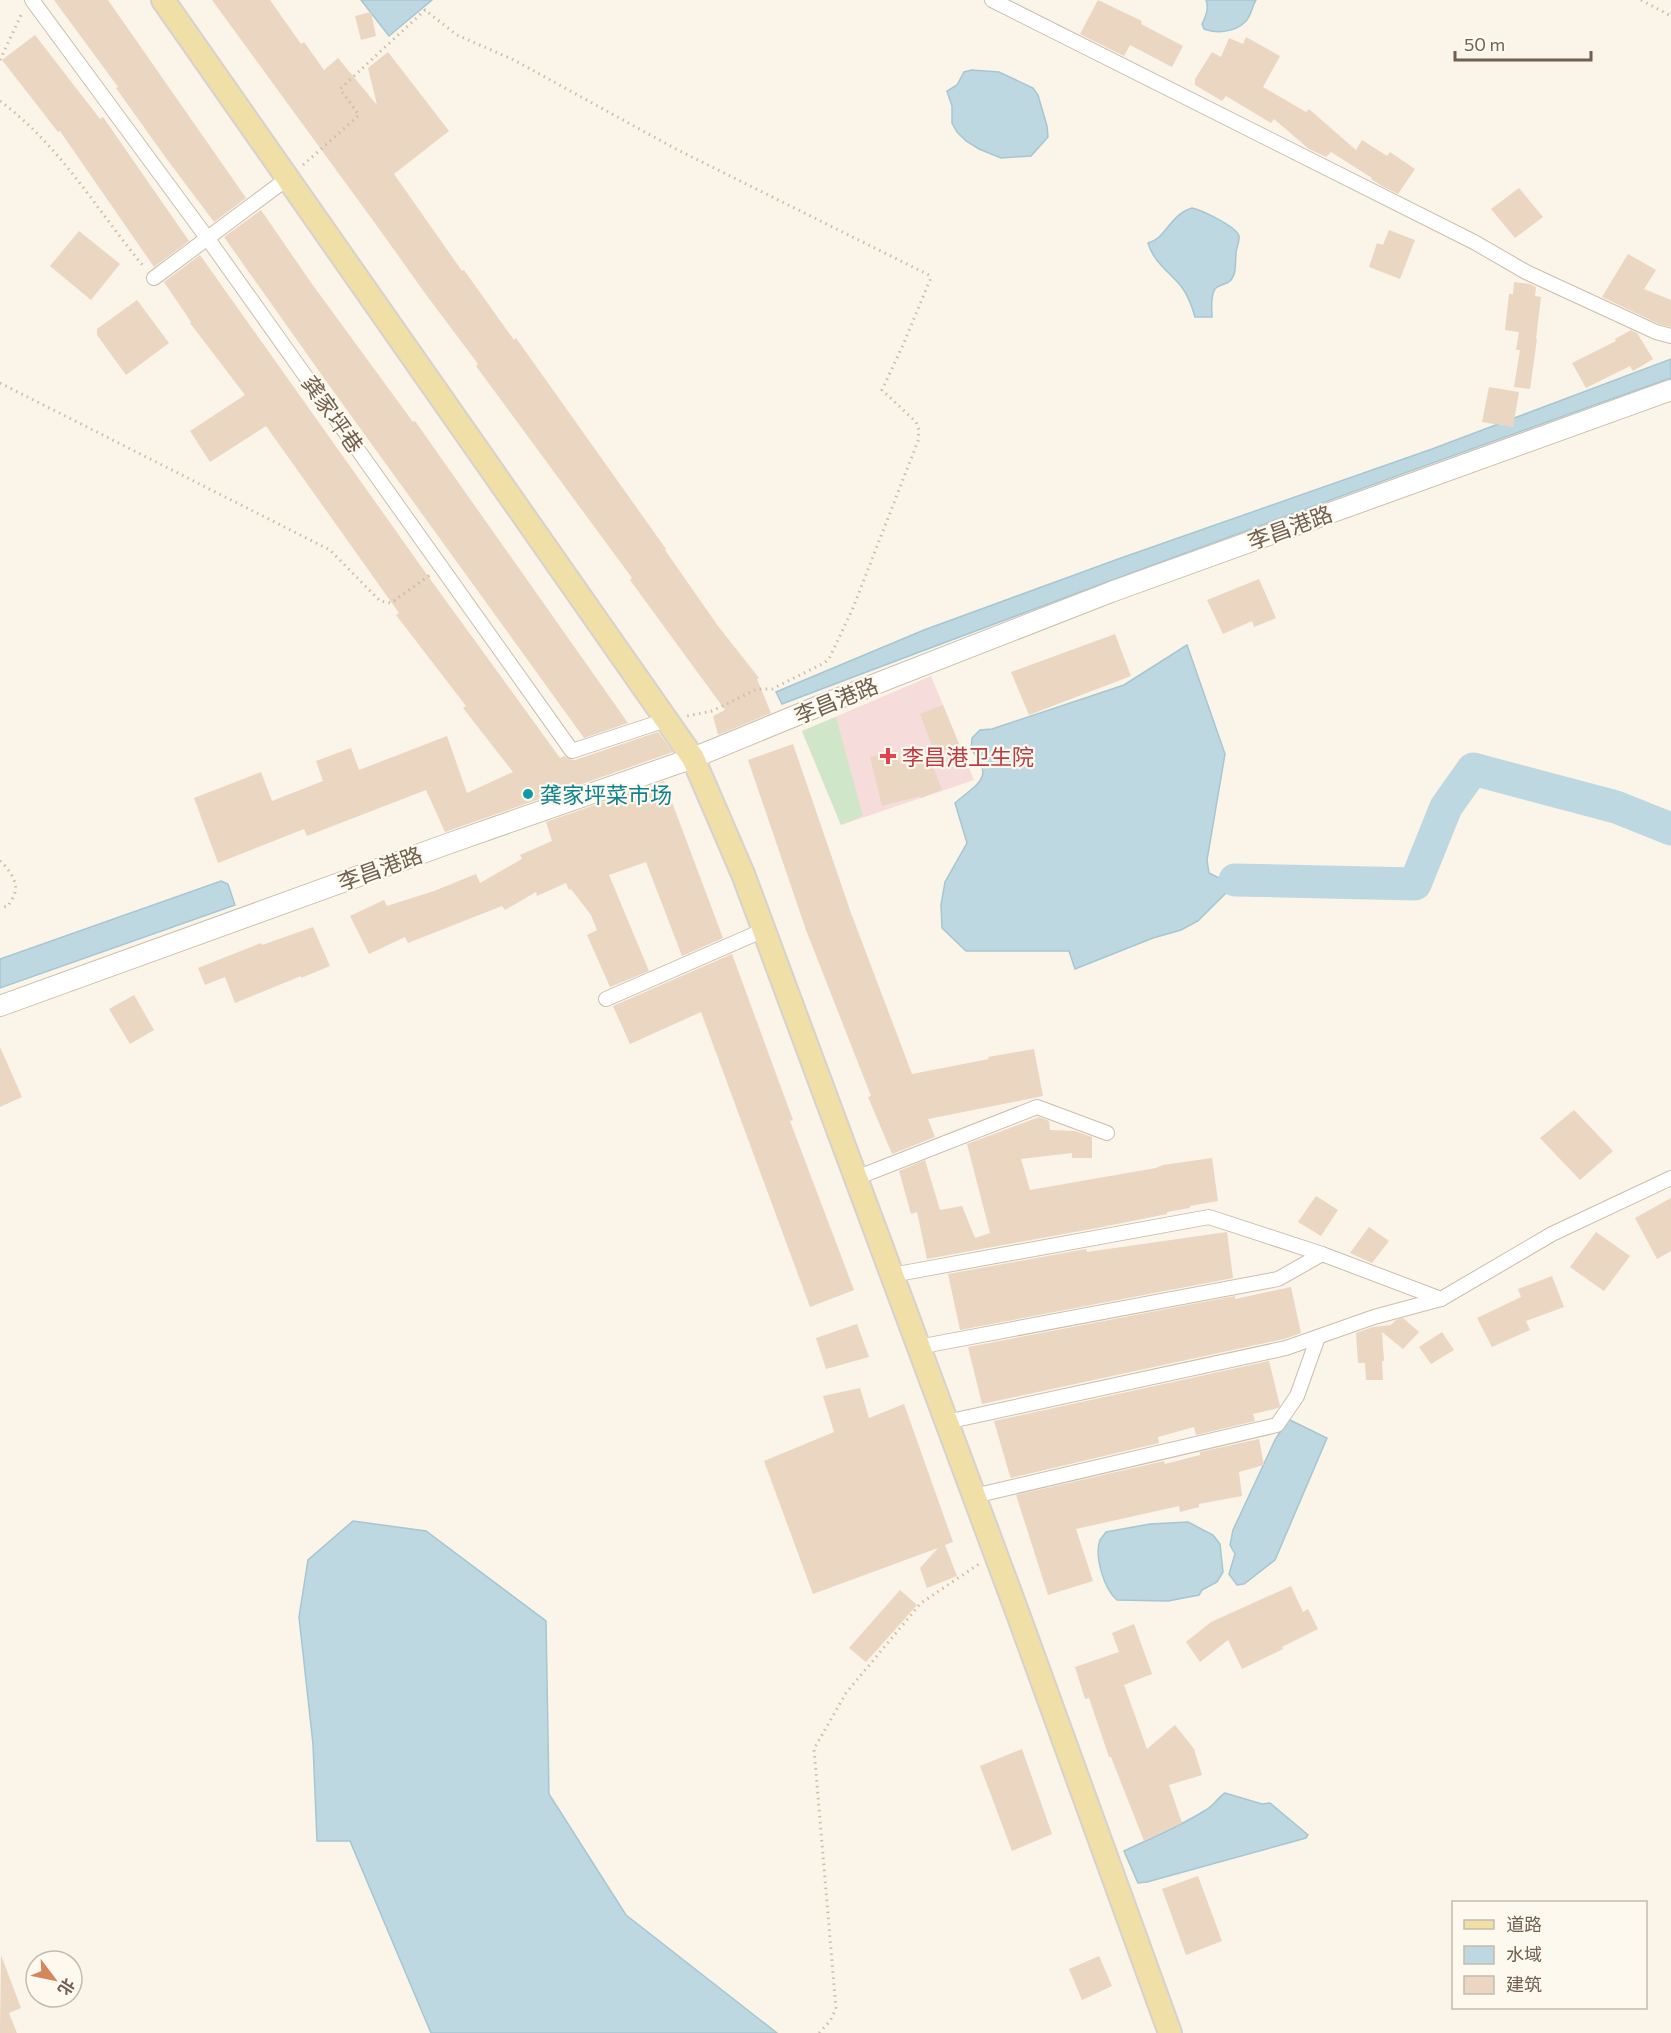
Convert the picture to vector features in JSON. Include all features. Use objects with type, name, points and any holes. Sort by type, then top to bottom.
[{"type":"main road","points":[[163,0],[693,758],[764,930],[1170,2033]]},
{"type":"street","points":[[992,0],[1474,242],[1527,272],[1656,333],[1671,336]]},
{"type":"street","name":"龚家坪巷","points":[[28,3],[208,238],[572,752],[666,720]]},
{"type":"street","points":[[154,278],[288,178]]},
{"type":"street","name":"李昌港路","points":[[0,1006],[450,843],[693,758],[1110,592],[1671,390]]},
{"type":"street","points":[[606,999],[764,930]]},
{"type":"street","points":[[856,1178],[1037,1107],[1107,1133]]},
{"type":"street","points":[[946,1422],[1286,1348],[1374,1317],[1441,1299],[1552,1234],[1671,1178]]},
{"type":"street","points":[[892,1275],[1209,1217],[1322,1254],[1441,1299]]},
{"type":"street","points":[[918,1347],[1278,1279],[1322,1254]]},
{"type":"street","points":[[974,1496],[1277,1425],[1297,1396],[1317,1337]]},
{"type":"path","points":[[1641,0],[1671,16]]},
{"type":"path","points":[[0,60],[28,3]]},
{"type":"path","points":[[288,178],[359,115],[340,88],[425,10],[457,36],[514,60],[674,148],[929,275],[930,280],[882,390],[916,422],[919,430],[918,441],[853,608],[829,659],[772,689],[757,689],[712,711],[666,720]]},
{"type":"path","points":[[0,101],[16,112],[82,184],[120,238],[154,278]]},
{"type":"path","points":[[0,383],[330,549],[380,601],[391,603],[441,567]]},
{"type":"path","points":[[0,861],[10,872],[16,891],[8,906],[0,908]]},
{"type":"path","points":[[819,2033],[830,2021],[836,2009],[814,1749],[846,1693],[921,1603],[995,1553]]},
{"type":"shaded area","name":"李昌港卫生院","points":[[931,676],[974,780],[841,825],[802,731]]},
{"type":"green space","points":[[836,717],[863,816],[841,825],[802,731]]},
{"type":"water","points":[[361,0],[432,0],[389,36]]},
{"type":"water","points":[[1206,0],[1256,0],[1245,22],[1231,30],[1220,32],[1204,29],[1202,24],[1207,12]]},
{"type":"water","points":[[972,70],[999,72],[1033,88],[1038,95],[1048,137],[1031,156],[1001,158],[979,149],[957,132],[952,123],[952,106],[947,91],[957,85],[964,72]]},
{"type":"water","points":[[1192,208],[1211,215],[1232,228],[1239,236],[1234,275],[1230,281],[1217,287],[1213,292],[1212,317],[1195,317],[1183,289],[1157,261],[1148,243],[1160,236],[1184,211]]},
{"type":"water","points":[[1671,359],[1671,378],[1225,538],[782,704],[776,692],[924,630],[1432,449]]},
{"type":"water","points":[[1187,645],[1225,754],[1207,860],[1209,873],[1217,877],[1241,881],[1198,921],[1181,930],[1153,938],[1075,969],[1069,951],[966,951],[942,928],[941,905],[945,882],[967,843],[955,803],[977,784],[983,773],[971,749],[972,738],[980,730],[992,729],[1124,685]]},
{"type":"water","points":[[221,881],[228,884],[235,905],[0,988],[0,959]]},
{"type":"water","points":[[1288,1419],[1327,1438],[1275,1560],[1244,1584],[1237,1585],[1229,1574],[1235,1554],[1230,1545],[1233,1530],[1275,1440]]},
{"type":"water","points":[[353,1521],[426,1531],[546,1621],[549,1794],[626,1915],[777,2033],[431,2033],[350,1841],[317,1841],[313,1744],[299,1617],[308,1560]]},
{"type":"water","points":[[1188,1522],[1213,1535],[1220,1544],[1223,1572],[1217,1582],[1202,1590],[1199,1595],[1168,1601],[1117,1600],[1104,1580],[1099,1563],[1098,1547],[1106,1532],[1150,1524]]},
{"type":"water","points":[[1225,1793],[1262,1804],[1270,1803],[1308,1835],[1306,1838],[1138,1883],[1124,1851],[1194,1817],[1210,1807]]},
{"type":"building","points":[[54,0],[108,0],[246,198],[214,222]]},
{"type":"building","points":[[212,0],[270,0],[301,44],[304,42],[324,70],[338,58],[377,105],[368,68],[388,52],[449,131],[394,174],[462,271],[464,270],[514,340],[516,338],[718,626],[759,678],[757,679],[771,713],[718,735],[713,716],[725,710],[630,580],[632,578],[476,366],[478,364]]},
{"type":"building","points":[[1098,0],[1142,21],[1141,24],[1183,46],[1172,67],[1130,45],[1124,56],[1080,34]]},
{"type":"building","points":[[371,12],[376,36],[361,40],[355,16]]},
{"type":"building","points":[[35,35],[100,119],[103,117],[189,241],[154,267],[60,131],[58,132],[2,60]]},
{"type":"building","points":[[1246,37],[1280,56],[1263,87],[1306,112],[1309,109],[1356,150],[1362,140],[1387,156],[1390,152],[1415,169],[1398,194],[1331,152],[1326,157],[1309,149],[1274,119],[1271,123],[1226,96],[1222,101],[1195,85],[1195,79],[1212,52],[1221,57],[1229,38],[1243,44]]},
{"type":"building","points":[[1519,188],[1543,217],[1515,238],[1491,209]]},
{"type":"building","points":[[261,210],[312,284],[413,422],[415,421],[628,723],[584,738],[326,381],[224,237]]},
{"type":"building","points":[[1389,230],[1415,240],[1400,279],[1369,267],[1377,243],[1383,245]]},
{"type":"building","points":[[79,231],[120,264],[91,300],[50,266]]},
{"type":"building","points":[[1628,254],[1656,270],[1644,289],[1671,300],[1671,327],[1659,324],[1602,297]]},
{"type":"building","points":[[200,255],[560,758],[564,756],[575,760],[658,732],[673,752],[445,832],[426,790],[307,836],[304,829],[218,863],[194,798],[261,772],[272,801],[323,781],[316,761],[351,748],[359,770],[447,736],[467,793],[513,772],[463,708],[466,706],[396,615],[399,613],[266,426],[210,462],[190,431],[245,395],[190,323],[164,282]]},
{"type":"building","points":[[1514,282],[1536,287],[1535,296],[1541,297],[1530,389],[1514,387],[1520,350],[1516,350],[1519,332],[1505,330],[1509,294],[1513,294]]},
{"type":"building","points":[[137,300],[169,343],[126,375],[97,335],[97,329]]},
{"type":"building","points":[[1631,330],[1637,333],[1653,359],[1633,371],[1630,366],[1586,388],[1572,363],[1616,341],[1615,339]]},
{"type":"building","points":[[1489,387],[1519,392],[1513,427],[1482,422]]},
{"type":"building","points":[[1259,579],[1276,618],[1254,627],[1252,621],[1223,634],[1207,600]]},
{"type":"building","points":[[1115,634],[1131,676],[1029,715],[1011,672]]},
{"type":"building","points":[[943,705],[959,744],[935,754],[920,714]]},
{"type":"building","points":[[793,744],[851,913],[912,1074],[1034,1049],[1043,1096],[928,1119],[935,1137],[892,1154],[868,1097],[871,1096],[806,930],[748,760]]},
{"type":"building","points":[[897,751],[900,764],[928,753],[942,790],[921,798],[920,796],[882,806],[870,757]]},
{"type":"building","points":[[664,781],[723,938],[682,956],[646,862],[609,875],[649,971],[610,987],[587,935],[597,930],[591,915],[571,889],[569,890],[566,883],[537,896],[536,892],[505,910],[502,906],[408,943],[405,937],[369,954],[350,916],[384,900],[387,906],[476,874],[480,883],[522,859],[520,855],[552,841],[546,822]]},
{"type":"building","points":[[313,927],[330,966],[235,1003],[225,977],[205,985],[198,968],[261,943],[262,945]]},
{"type":"building","points":[[732,954],[793,1120],[790,1121],[854,1290],[810,1307],[701,1012],[630,1044],[613,1006]]},
{"type":"building","points":[[134,995],[154,1030],[130,1044],[109,1009]]},
{"type":"building","points":[[0,1047],[22,1097],[0,1107]]},
{"type":"building","points":[[1574,1110],[1613,1151],[1580,1180],[1540,1138]]},
{"type":"building","points":[[1039,1117],[1049,1121],[1050,1130],[1075,1131],[1092,1137],[1092,1158],[1072,1158],[1072,1153],[1021,1159],[1030,1190],[1212,1158],[1218,1201],[1102,1227],[927,1259],[917,1212],[911,1214],[899,1171],[925,1160],[940,1210],[962,1206],[975,1238],[990,1233],[967,1144]]},
{"type":"building","points":[[1316,1196],[1338,1210],[1321,1236],[1298,1222]]},
{"type":"building","points":[[1671,1198],[1671,1251],[1657,1259],[1635,1218]]},
{"type":"building","points":[[1369,1227],[1389,1241],[1372,1263],[1350,1253]]},
{"type":"building","points":[[1227,1232],[1233,1278],[960,1330],[948,1274],[1086,1249],[1087,1252]]},
{"type":"building","points":[[1596,1232],[1630,1256],[1604,1291],[1570,1267]]},
{"type":"building","points":[[1552,1276],[1564,1307],[1526,1321],[1530,1330],[1492,1347],[1477,1318],[1521,1297],[1518,1289]]},
{"type":"building","points":[[1291,1287],[1301,1333],[1284,1339],[982,1404],[968,1347]]},
{"type":"building","points":[[1403,1318],[1419,1332],[1403,1349],[1382,1332],[1383,1380],[1366,1380],[1365,1363],[1358,1363],[1356,1333],[1373,1327],[1391,1325]]},
{"type":"building","points":[[857,1324],[869,1357],[826,1369],[816,1338]]},
{"type":"building","points":[[1442,1332],[1454,1350],[1431,1364],[1419,1347]]},
{"type":"building","points":[[1269,1361],[1280,1406],[1253,1414],[1255,1421],[1196,1435],[1194,1427],[1158,1437],[1159,1443],[1011,1478],[994,1421]]},
{"type":"building","points":[[860,1388],[869,1418],[904,1404],[953,1542],[945,1545],[957,1576],[927,1588],[920,1568],[938,1548],[813,1594],[764,1461],[834,1432],[823,1396]]},
{"type":"building","points":[[1259,1439],[1264,1465],[1239,1472],[1242,1496],[1199,1504],[1199,1507],[1180,1512],[1179,1506],[1076,1529],[1093,1581],[1048,1595],[1016,1495],[1164,1461],[1165,1464],[1200,1455],[1200,1452]]},
{"type":"building","points":[[1291,1586],[1303,1612],[1308,1609],[1318,1629],[1282,1647],[1283,1649],[1242,1669],[1228,1640],[1200,1662],[1186,1642],[1211,1622]]},
{"type":"building","points":[[900,1590],[917,1605],[866,1662],[849,1648]]},
{"type":"building","points":[[1134,1624],[1152,1674],[1124,1685],[1147,1749],[1175,1725],[1194,1749],[1202,1775],[1169,1785],[1182,1823],[1144,1841],[1111,1757],[1109,1757],[1089,1698],[1085,1699],[1075,1667],[1119,1652],[1112,1633]]},
{"type":"building","points":[[1022,1749],[1052,1834],[1012,1851],[980,1766]]},
{"type":"building","points":[[1198,1876],[1222,1941],[1186,1955],[1162,1889]]},
{"type":"building","points":[[1,1955],[21,2008],[9,2013],[17,2033],[0,2033]]},
{"type":"building","points":[[1099,1956],[1112,1986],[1082,2000],[1069,1969]]},
{"type":"waterway","points":[[1235,880],[1415,884],[1446,807],[1473,769],[1616,807],[1671,829]]},
{"type":"place","name":"李昌港卫生院","points":[[888,756]]},
{"type":"place","name":"龚家坪菜市场","points":[[528,794]]}]
